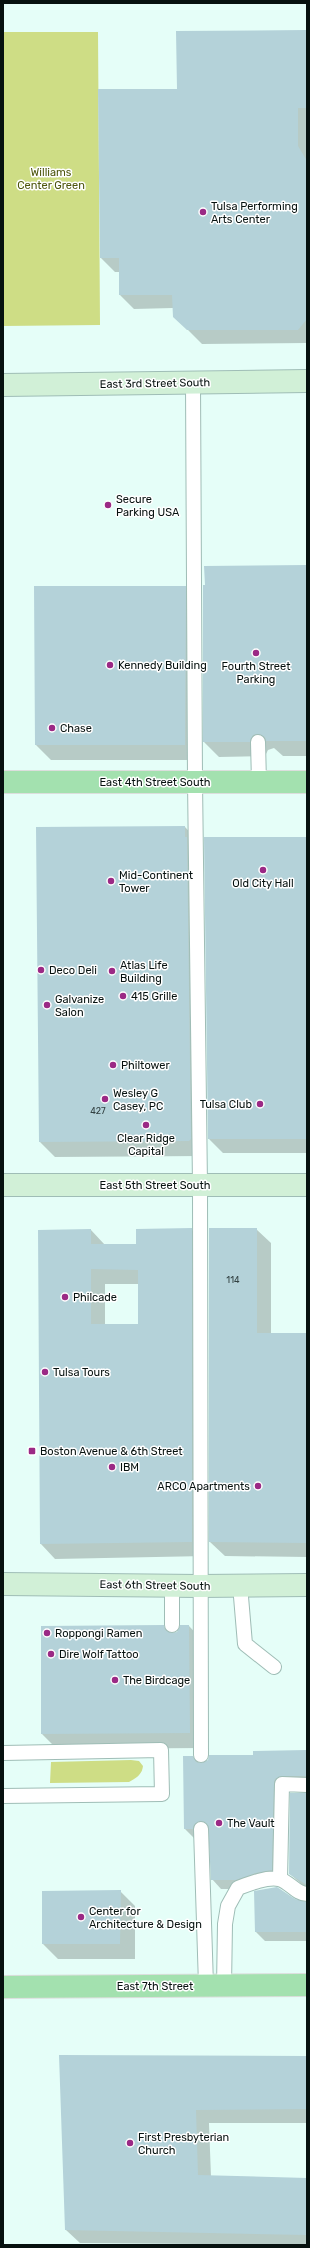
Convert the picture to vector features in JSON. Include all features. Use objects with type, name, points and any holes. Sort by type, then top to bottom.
[{"type":"main road","name":"East 4th Street South","points":[[3,782],[307,782]]},
{"type":"main road","name":"East 7th Street","points":[[3,1987],[307,1985]]},
{"type":"street","name":"East 3rd Street South","points":[[3,385],[307,381]]},
{"type":"street","name":"East 5th Street South","points":[[3,1186],[307,1185]]},
{"type":"street","name":"East 6th Street South","points":[[3,1584],[172,1586],[307,1584]]},
{"type":"lane","points":[[193,383],[195,781],[200,1185],[199,1586],[201,1755]]},
{"type":"lane","points":[[258,742],[259,782]]},
{"type":"lane","points":[[240,1585],[245,1644],[274,1667]]},
{"type":"lane","points":[[172,1586],[172,1625]]},
{"type":"lane","points":[[3,1753],[161,1750],[162,1794],[3,1796]]},
{"type":"lane","points":[[280,1879],[282,1784],[307,1785]]},
{"type":"lane","points":[[202,1829],[215,1986]]},
{"type":"lane","points":[[215,1986],[228,1906],[238,1888],[262,1880],[280,1879],[302,1894],[307,1894]]},
{"type":"green space","name":"Williams Center Green","points":[[3,32],[98,32],[100,325],[3,326]]},
{"type":"green space","points":[[139,1761],[143,1766],[140,1774],[129,1782],[50,1783],[51,1762]]},
{"type":"building","name":"Tulsa Performing Arts Center","points":[[307,30],[307,108],[298,108],[298,146],[307,161],[307,319],[298,330],[187,330],[173,317],[172,295],[119,295],[119,258],[100,258],[98,89],[177,89],[176,31]]},
{"type":"building","name":"Fourth Street Parking","points":[[307,565],[307,741],[266,741],[265,737],[258,734],[253,735],[250,742],[203,742],[204,566]]},
{"type":"building","name":"Kennedy Building","points":[[34,586],[186,586],[185,745],[35,745]]},
{"type":"building","points":[[185,826],[185,837],[187,837],[191,1139],[189,1141],[39,1142],[36,827]]},
{"type":"building","points":[[204,837],[307,837],[307,1139],[208,1139]]},
{"type":"building","points":[[192,1228],[192,1542],[40,1544],[38,1230],[91,1229],[91,1244],[136,1244],[136,1229]],"holes":[[[91,1269],[138,1270],[138,1324],[91,1324]]]},
{"type":"building","name":"ARCO Apartments","points":[[209,1228],[257,1228],[257,1333],[307,1333],[307,1543],[209,1542]]},
{"type":"building","name":"The Birdcage","points":[[164,1625],[165,1630],[172,1633],[177,1632],[180,1625],[189,1625],[190,1733],[41,1734],[41,1626]]},
{"type":"building","points":[[307,1750],[307,1776],[282,1776],[275,1779],[272,1870],[256,1873],[236,1880],[211,1880],[208,1825],[200,1821],[194,1825],[193,1829],[184,1829],[183,1756],[193,1756],[196,1762],[201,1763],[208,1760],[209,1755],[253,1755],[253,1751]]},
{"type":"building","points":[[290,1793],[307,1793],[307,1885],[289,1874]]},
{"type":"building","points":[[277,1887],[295,1899],[307,1902],[307,1932],[255,1932],[254,1891]]},
{"type":"building","name":"Center for Architecture & Design","points":[[121,1890],[120,1944],[42,1944],[42,1891]]},
{"type":"building","name":"First Presbyterian Church","points":[[59,2055],[307,2056],[307,2109],[196,2110],[198,2175],[307,2178],[307,2235],[65,2230]]},
{"type":"place","name":"Tulsa Performing Arts Center","points":[[203,212]]},
{"type":"place","name":"Secure Parking USA","points":[[108,505]]},
{"type":"place","name":"Fourth Street Parking","points":[[256,653]]},
{"type":"place","name":"Kennedy Building","points":[[110,665]]},
{"type":"place","name":"Chase","points":[[52,728]]},
{"type":"place","name":"Old City Hall","points":[[263,870]]},
{"type":"place","name":"Mid-Continent Tower","points":[[111,881]]},
{"type":"place","name":"Deco Deli","points":[[41,970]]},
{"type":"place","name":"Atlas Life Building","points":[[112,971]]},
{"type":"place","name":"415 Grille","points":[[123,996]]},
{"type":"place","name":"Galvanize Salon","points":[[47,1005]]},
{"type":"place","name":"Philtower","points":[[113,1065]]},
{"type":"place","name":"Wesley G Casey, PC","points":[[105,1099]]},
{"type":"place","name":"Tulsa Club","points":[[260,1104]]},
{"type":"place","name":"Clear Ridge Capital","points":[[146,1125]]},
{"type":"place","name":"Philcade","points":[[65,1297]]},
{"type":"place","name":"Tulsa Tours","points":[[45,1372]]},
{"type":"place","name":"Boston Avenue & 6th Street","points":[[32,1451]]},
{"type":"place","name":"IBM","points":[[112,1467]]},
{"type":"place","name":"ARCO Apartments","points":[[258,1486]]},
{"type":"place","name":"Roppongi Ramen","points":[[47,1633]]},
{"type":"place","name":"Dire Wolf Tattoo","points":[[51,1654]]},
{"type":"place","name":"The Birdcage","points":[[115,1680]]},
{"type":"place","name":"The Vault","points":[[219,1823]]},
{"type":"place","name":"Center for Architecture & Design","points":[[81,1917]]},
{"type":"place","name":"First Presbyterian Church","points":[[130,2143]]}]
